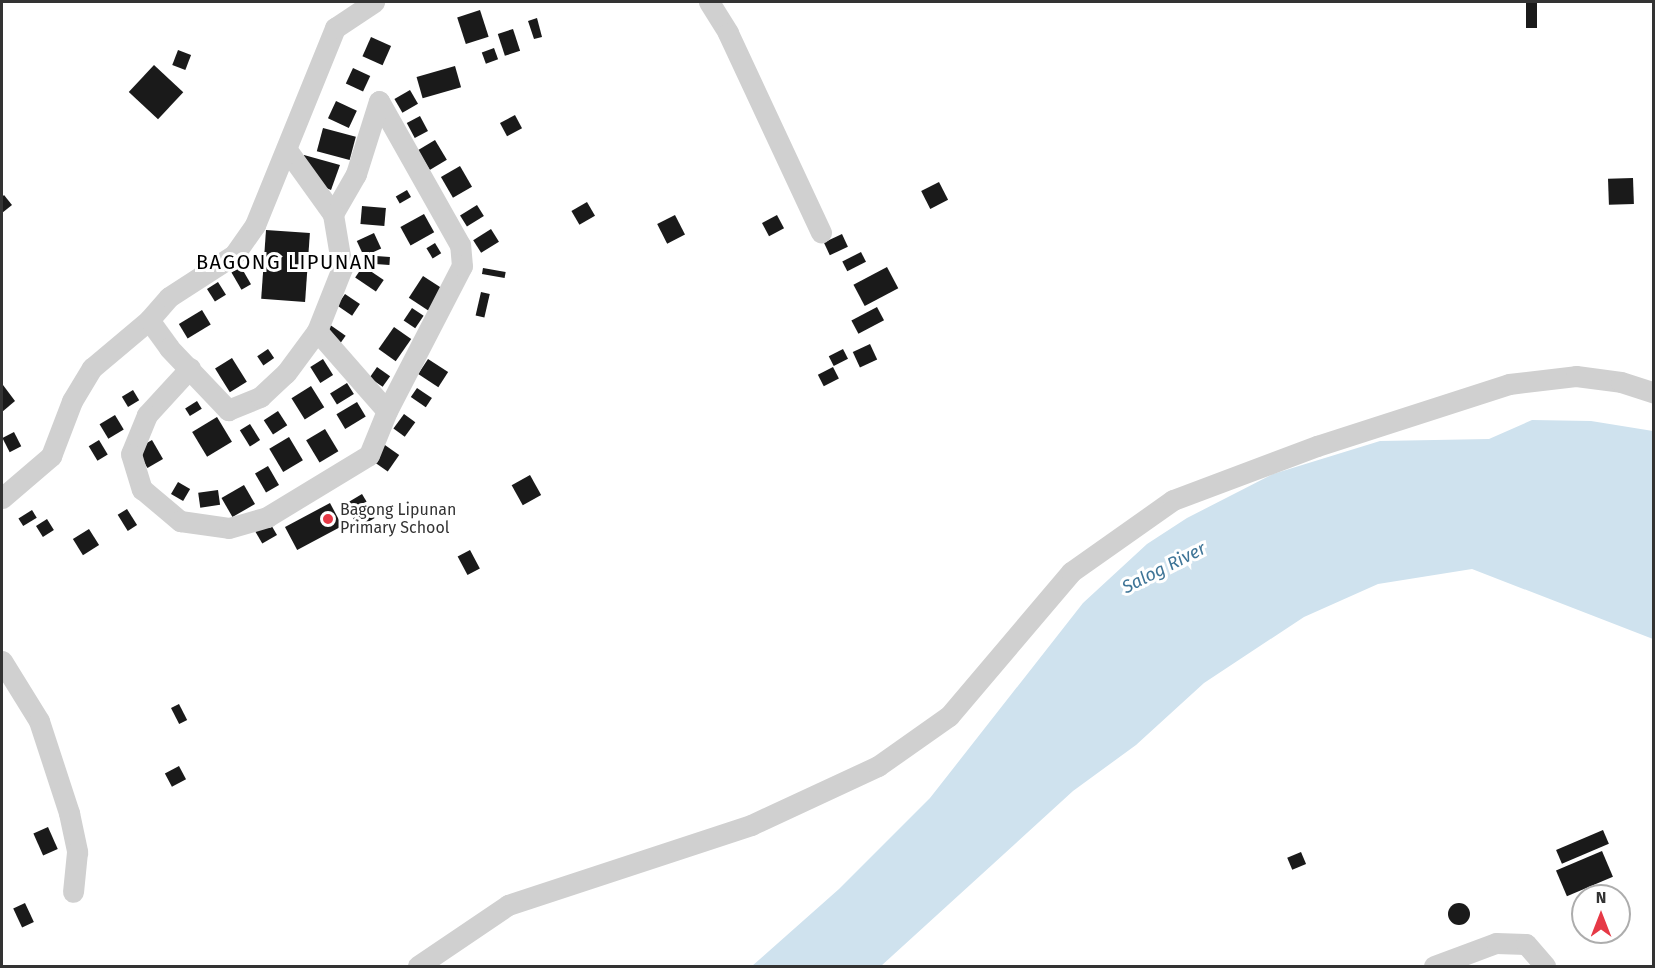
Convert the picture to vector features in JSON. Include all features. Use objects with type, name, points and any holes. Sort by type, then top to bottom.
[{"type":"street","points":[[2,498],[51,456],[72,401],[92,368],[149,320],[169,297],[234,255],[255,225],[335,28],[374,2]]},
{"type":"street","points":[[709,2],[728,33],[821,232]]},
{"type":"street","points":[[190,368],[147,415],[131,454],[142,489],[180,521],[229,528],[267,517],[369,455],[387,411],[462,266],[460,245],[379,102],[356,174],[333,214]]},
{"type":"street","points":[[149,320],[228,410],[260,397],[286,373],[317,331],[342,268],[333,214],[287,150]]},
{"type":"street","points":[[317,331],[387,411]]},
{"type":"street","points":[[418,966],[508,905],[751,825],[878,766],[949,716],[1071,572],[1173,500],[1317,446],[1509,384],[1576,376],[1621,382],[1653,393]]},
{"type":"street","points":[[2,661],[39,721],[69,813],[77,852],[73,892]]},
{"type":"street","points":[[1434,966],[1496,943],[1526,944],[1545,966]]},
{"type":"water","name":"Salog River","points":[[1532,420],[1591,421],[1653,431],[1653,639],[1472,569],[1378,584],[1304,617],[1204,683],[1136,745],[1073,791],[881,966],[752,966],[839,889],[930,798],[1083,603],[1147,544],[1187,518],[1273,474],[1380,441],[1489,439]]},
{"type":"building","points":[[1526,2],[1537,2],[1537,28],[1526,28]]},
{"type":"building","points":[[480,10],[489,37],[466,44],[457,17]]},
{"type":"building","points":[[537,18],[542,37],[534,39],[528,21]]},
{"type":"building","points":[[513,29],[520,51],[505,56],[498,34]]},
{"type":"building","points":[[371,37],[391,46],[383,65],[362,56]]},
{"type":"building","points":[[494,48],[498,59],[486,64],[482,52]]},
{"type":"building","points":[[178,50],[191,55],[185,70],[172,65]]},
{"type":"building","points":[[154,65],[183,92],[158,119],[129,92]]},
{"type":"building","points":[[455,66],[461,87],[423,98],[417,77]]},
{"type":"building","points":[[353,68],[370,76],[363,91],[346,83]]},
{"type":"building","points":[[410,90],[418,104],[402,113],[394,99]]},
{"type":"building","points":[[336,101],[357,111],[349,128],[328,118]]},
{"type":"building","points":[[515,115],[522,128],[507,136],[500,123]]},
{"type":"building","points":[[420,116],[428,131],[415,138],[407,123]]},
{"type":"building","points":[[323,128],[356,137],[350,160],[317,151]]},
{"type":"building","points":[[435,140],[447,160],[430,170],[418,150]]},
{"type":"building","points":[[304,155],[340,165],[331,190],[317,184],[302,163]]},
{"type":"building","points":[[460,166],[472,187],[453,198],[441,177]]},
{"type":"building","points":[[1633,178],[1634,204],[1609,205],[1608,179]]},
{"type":"building","points":[[939,182],[948,200],[930,209],[921,191]]},
{"type":"building","points":[[407,190],[411,197],[400,203],[396,197]]},
{"type":"building","points":[[4,195],[12,205],[2,213],[2,197]]},
{"type":"building","points":[[587,202],[595,216],[579,225],[571,211]]},
{"type":"building","points":[[477,205],[484,216],[467,227],[460,216]]},
{"type":"building","points":[[362,206],[386,208],[384,226],[360,224]]},
{"type":"building","points":[[424,214],[434,232],[411,245],[400,227]]},
{"type":"building","points":[[675,215],[685,235],[667,244],[657,224]]},
{"type":"building","points":[[777,215],[784,228],[769,236],[762,223]]},
{"type":"building","points":[[491,229],[499,242],[481,253],[473,240]]},
{"type":"building","points":[[266,230],[310,233],[305,302],[261,299]]},
{"type":"building","points":[[374,233],[381,248],[364,256],[357,241]]},
{"type":"building","points":[[842,234],[848,247],[830,255],[824,242]]},
{"type":"building","points":[[435,243],[441,253],[433,258],[426,248]]},
{"type":"building","points":[[861,252],[866,262],[847,271],[842,262]]},
{"type":"building","points":[[376,256],[390,257],[389,265],[375,264]]},
{"type":"building","points":[[363,266],[384,280],[376,292],[355,278]]},
{"type":"building","points":[[241,267],[251,284],[241,290],[231,272]]},
{"type":"building","points":[[887,267],[898,288],[865,306],[853,285]]},
{"type":"building","points":[[483,268],[506,272],[505,278],[482,274]]},
{"type":"building","points":[[423,276],[443,289],[429,311],[409,298]]},
{"type":"building","points":[[218,282],[226,295],[215,302],[207,289]]},
{"type":"building","points":[[481,292],[490,294],[484,317],[476,315]]},
{"type":"building","points":[[345,294],[360,304],[352,316],[337,306]]},
{"type":"building","points":[[877,307],[884,320],[858,334],[851,321]]},
{"type":"building","points":[[412,308],[424,316],[415,328],[404,320]]},
{"type":"building","points":[[202,310],[211,325],[188,338],[179,324]]},
{"type":"building","points":[[326,322],[346,336],[339,346],[319,332]]},
{"type":"building","points":[[394,327],[411,339],[396,361],[379,349]]},
{"type":"building","points":[[870,344],[877,359],[860,367],[853,352]]},
{"type":"building","points":[[268,349],[274,358],[263,365],[257,356]]},
{"type":"building","points":[[843,349],[848,359],[834,366],[829,356]]},
{"type":"building","points":[[232,358],[247,382],[230,392],[215,369]]},
{"type":"building","points":[[323,359],[333,375],[320,383],[310,367]]},
{"type":"building","points":[[428,359],[448,372],[438,387],[418,374]]},
{"type":"building","points":[[377,367],[390,376],[383,387],[370,378]]},
{"type":"building","points":[[833,367],[839,379],[824,386],[818,375]]},
{"type":"building","points":[[347,383],[354,394],[337,405],[330,394]]},
{"type":"building","points":[[3,385],[15,401],[2,412],[2,387]]},
{"type":"building","points":[[311,386],[324,407],[305,419],[291,398]]},
{"type":"building","points":[[417,388],[432,398],[426,407],[411,397]]},
{"type":"building","points":[[133,390],[139,400],[128,407],[122,397]]},
{"type":"building","points":[[197,401],[202,409],[190,416],[185,408]]},
{"type":"building","points":[[357,402],[366,417],[345,429],[336,414]]},
{"type":"building","points":[[278,411],[287,425],[273,435],[264,420]]},
{"type":"building","points":[[404,414],[415,422],[405,437],[393,429]]},
{"type":"building","points":[[115,415],[124,430],[108,439],[100,424]]},
{"type":"building","points":[[217,417],[232,442],[207,457],[192,432]]},
{"type":"building","points":[[250,424],[260,440],[250,446],[240,430]]},
{"type":"building","points":[[325,429],[338,451],[320,463],[306,440]]},
{"type":"building","points":[[14,432],[21,446],[10,452],[2,438]]},
{"type":"building","points":[[289,437],[303,460],[283,472],[269,449]]},
{"type":"building","points":[[99,440],[108,455],[97,461],[89,446]]},
{"type":"building","points":[[152,440],[163,459],[147,468],[136,449]]},
{"type":"building","points":[[382,443],[399,455],[388,471],[371,459]]},
{"type":"building","points":[[268,466],[279,485],[266,493],[255,474]]},
{"type":"building","points":[[530,475],[541,495],[523,505],[512,485]]},
{"type":"building","points":[[178,482],[190,489],[183,501],[171,494]]},
{"type":"building","points":[[244,485],[255,504],[232,517],[221,498]]},
{"type":"building","points":[[218,490],[220,505],[200,508],[198,493]]},
{"type":"building","points":[[362,494],[376,517],[359,527],[345,504]]},
{"type":"building","points":[[330,503],[342,526],[297,550],[285,527]]},
{"type":"building","points":[[127,509],[137,525],[128,531],[118,515]]},
{"type":"building","points":[[32,510],[37,518],[23,526],[18,518]]},
{"type":"building","points":[[47,519],[54,530],[43,537],[36,526]]},
{"type":"building","points":[[270,523],[277,535],[262,544],[255,532]]},
{"type":"building","points":[[89,529],[99,545],[83,555],[73,539]]},
{"type":"building","points":[[470,550],[480,569],[467,575],[458,557]]},
{"type":"building","points":[[179,704],[187,720],[179,724],[171,708]]},
{"type":"building","points":[[179,766],[186,779],[172,787],[165,774]]},
{"type":"building","points":[[48,827],[58,849],[43,855],[33,834]]},
{"type":"building","points":[[1603,830],[1609,844],[1562,864],[1556,850]]},
{"type":"building","points":[[1602,851],[1613,877],[1596,884],[1571,884],[1571,895],[1567,896],[1556,871]]},
{"type":"building","points":[[1301,852],[1306,864],[1292,870],[1287,858]]},
{"type":"building","points":[[25,903],[34,922],[22,928],[13,908]]},
{"type":"building","points":[[1459,903],[1467,906],[1470,914],[1467,922],[1459,925],[1451,922],[1448,914],[1451,906]]},
{"type":"place","name":"Bagong Lipunan Primary School","points":[[328,519]]},
{"type":"district","name":"BAGONG LIPUNAN","points":[[287,262]]}]
